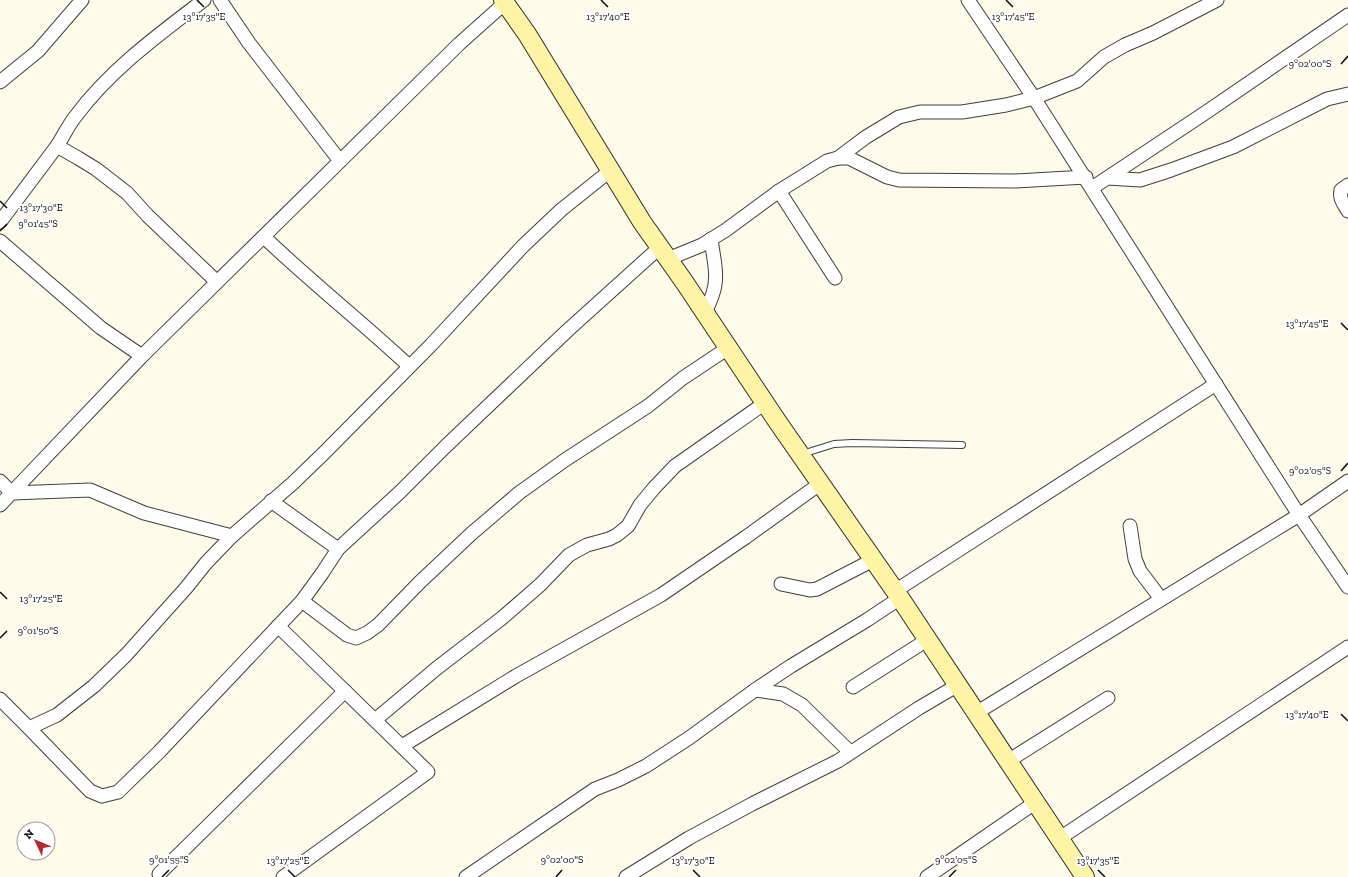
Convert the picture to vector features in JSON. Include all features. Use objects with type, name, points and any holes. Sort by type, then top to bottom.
[{"type":"street","points":[[0,82],[38,51],[82,0]]},
{"type":"street","points":[[0,222],[57,146],[74,118],[107,80],[146,45],[204,0]]},
{"type":"street","points":[[220,0],[249,43],[340,161]]},
{"type":"street","points":[[968,0],[1089,182],[1299,515],[1348,587]]},
{"type":"street","points":[[838,158],[866,137],[899,117],[908,114],[920,112],[962,112],[986,108],[1034,98],[1077,81],[1104,57],[1125,45],[1154,34],[1217,0]]},
{"type":"street","points":[[0,505],[142,356],[504,1],[527,34],[642,222],[800,455],[898,595],[1084,876]]},
{"type":"street","points":[[1108,178],[1348,15]]},
{"type":"street","points":[[0,699],[90,791],[102,796],[118,792],[159,752],[302,601],[338,549],[400,492],[486,408],[664,253],[702,245],[827,161],[838,158],[849,158],[887,177],[899,180],[1089,182],[1108,178],[1140,180],[1233,147],[1327,99],[1348,94]]},
{"type":"street","points":[[57,146],[96,169],[127,193],[148,216],[217,282]]},
{"type":"street","points":[[29,728],[57,715],[94,686],[126,655],[186,588],[206,563],[232,536],[324,454],[436,340],[523,246],[561,210],[611,170]]},
{"type":"street","points":[[1348,185],[1342,190],[1340,195],[1348,211]]},
{"type":"street","points":[[779,192],[835,278]]},
{"type":"street","points":[[264,237],[409,366]]},
{"type":"street","points":[[705,313],[714,292],[715,284],[711,239]]},
{"type":"street","points":[[0,241],[101,328],[142,356]]},
{"type":"street","points":[[302,601],[347,635],[356,638],[367,633],[471,534],[519,493],[565,460],[648,406],[683,378],[728,348]]},
{"type":"street","points":[[466,877],[595,790],[646,766],[689,738],[755,690],[791,666],[867,620],[898,595],[1216,384]]},
{"type":"street","points":[[375,720],[437,668],[502,618],[540,585],[569,555],[587,545],[618,535],[628,526],[640,505],[649,494],[675,466],[765,403]]},
{"type":"street","points":[[0,481],[12,493],[90,490],[144,513],[232,536]]},
{"type":"street","points":[[976,713],[1299,515],[1348,481]]},
{"type":"street","points":[[402,746],[516,676],[662,595],[746,537],[820,483]]},
{"type":"street","points":[[271,501],[338,549]]},
{"type":"street","points":[[1130,526],[1135,559],[1140,571],[1162,599]]},
{"type":"street","points":[[781,584],[810,590],[817,589],[873,560]]},
{"type":"street","points":[[278,626],[428,772],[283,877]]},
{"type":"street","points":[[853,687],[927,640]]},
{"type":"street","points":[[1060,838],[1348,647]]},
{"type":"street","points":[[626,877],[689,838],[757,801],[838,761],[958,685]]},
{"type":"street","points":[[755,690],[783,694],[802,705],[850,752]]},
{"type":"street","points":[[159,874],[345,691]]},
{"type":"street","points":[[1008,761],[1108,698]]},
{"type":"street","points":[[927,877],[1036,802]]},
{"type":"lane","points":[[800,455],[834,444],[962,445]]}]
